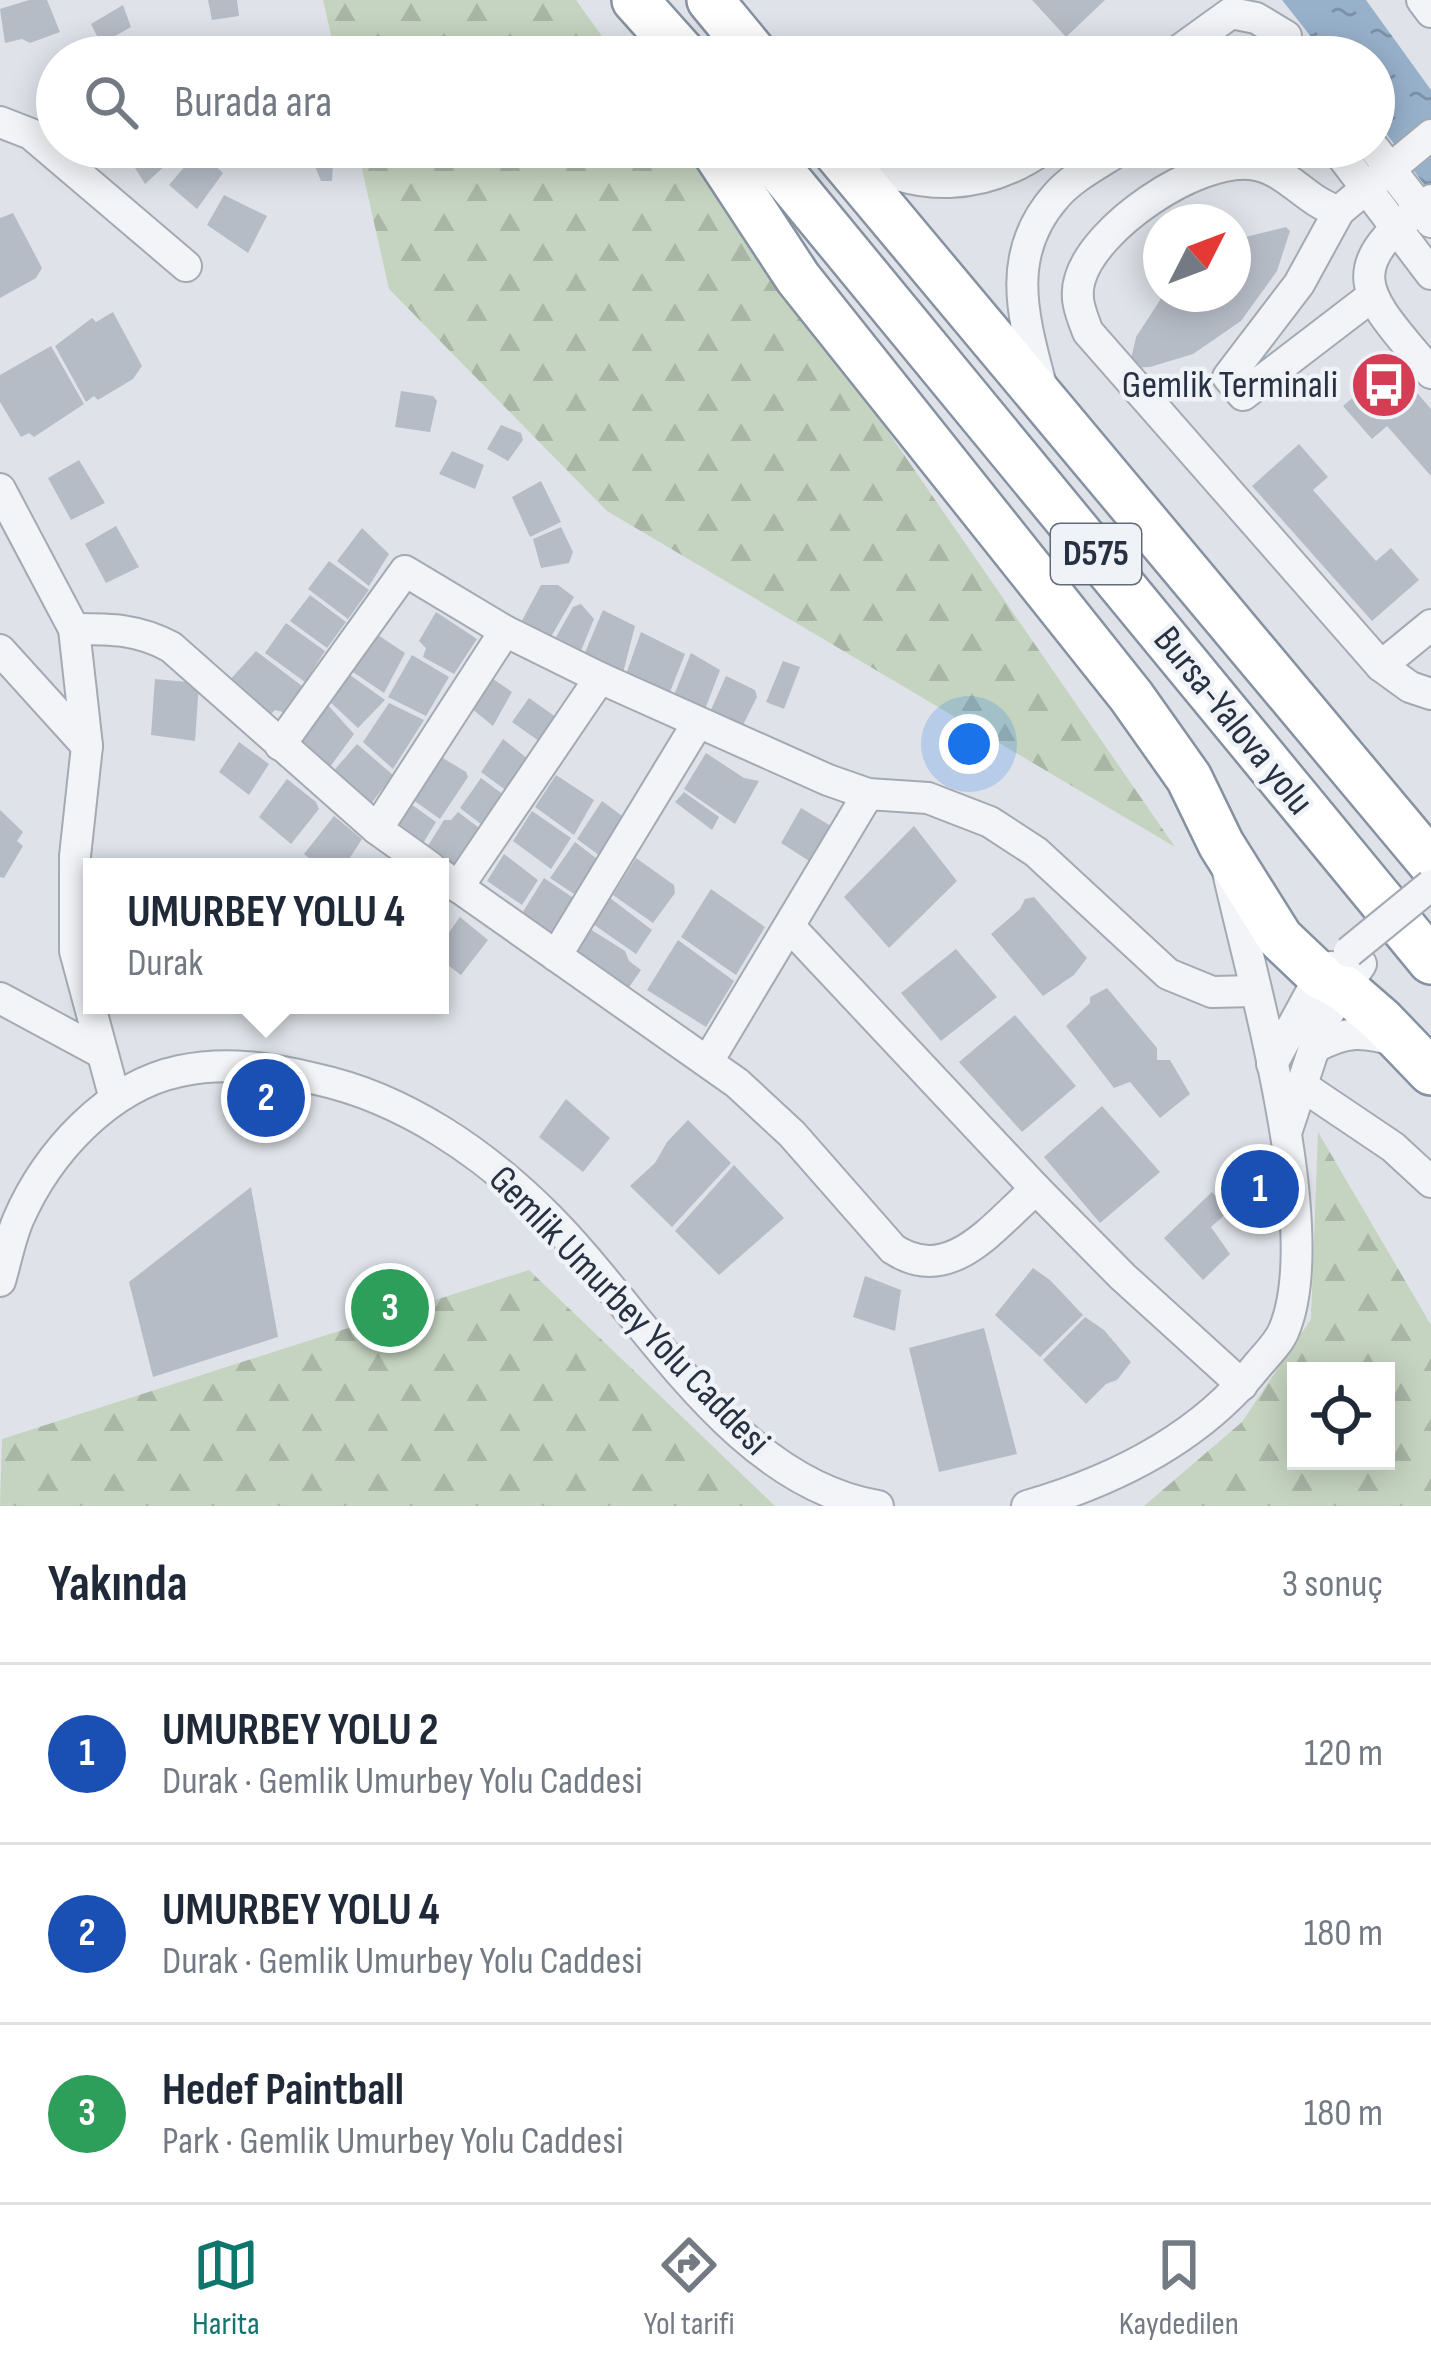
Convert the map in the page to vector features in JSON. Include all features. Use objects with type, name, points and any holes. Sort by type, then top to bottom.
[{"type":"highway","points":[[616,0],[640,36]]},
{"type":"highway","points":[[635,0],[667,36]]},
{"type":"highway","points":[[710,0],[740,36]]},
{"type":"highway","points":[[726,168],[798,278],[1131,696],[1189,778],[1221,844],[1280,938],[1344,970],[1419,1058]]},
{"type":"highway","name":"Bursa-Yalova yolu","points":[[778,168],[1431,961]]},
{"type":"highway","name":"Bursa-Yalova yolu","points":[[853,168],[1431,863]]},
{"type":"street","points":[[1422,0],[1431,12]]},
{"type":"street","points":[[1197,36],[1237,4],[1262,36]]},
{"type":"street","points":[[0,122],[36,138]]},
{"type":"street","points":[[1395,158],[1431,135]]},
{"type":"street","points":[[71,168],[186,266]]},
{"type":"street","points":[[875,168],[925,181],[981,181],[1015,168]]},
{"type":"street","points":[[1047,406],[1020,303],[1030,232],[1058,193],[1094,168]]},
{"type":"street","points":[[1217,168],[1186,178],[1147,204],[1090,254],[1078,282],[1078,306],[1088,332],[1382,666],[1410,688],[1431,694]]},
{"type":"street","points":[[1262,168],[1282,175],[1322,207],[1339,211]]},
{"type":"street","points":[[1371,297],[1243,394],[1228,377],[1299,284],[1339,211],[1380,168]]},
{"type":"street","points":[[1385,168],[1420,214],[1431,274]]},
{"type":"street","points":[[1420,214],[1370,259],[1371,297],[1431,373]]},
{"type":"street","points":[[0,489],[74,629],[87,746],[75,856],[75,951],[83,981]]},
{"type":"street","points":[[280,746],[405,571],[505,631],[697,724],[868,794],[928,798],[990,822],[1036,852],[1168,974],[1212,992],[1255,991]]},
{"type":"street","points":[[1382,666],[1431,625]]},
{"type":"street","points":[[74,629],[123,628],[148,634],[171,647],[280,746],[417,858]]},
{"type":"street","points":[[377,829],[505,631]]},
{"type":"street","points":[[0,650],[87,746]]},
{"type":"street","points":[[599,678],[449,881],[708,1061],[765,1107],[893,1249],[911,1260],[928,1264],[958,1256],[1036,1189]]},
{"type":"street","points":[[556,956],[697,724]]},
{"type":"street","points":[[708,1061],[868,794]]},
{"type":"street","points":[[1027,1506],[1077,1491],[1144,1460],[1214,1411],[1281,1336],[1297,1286],[1285,1139],[1221,844]]},
{"type":"street","points":[[1272,1064],[1344,970],[1431,885]]},
{"type":"street","points":[[1285,1139],[1344,970],[1431,908]]},
{"type":"street","points":[[790,927],[1036,1189],[1123,1277],[1242,1385]]},
{"type":"street","points":[[0,998],[102,1053]]},
{"type":"street","points":[[92,1014],[115,1099]]},
{"type":"street","points":[[1314,1048],[1340,1034],[1366,1031],[1419,1058]]},
{"type":"street","name":"Gemlik Umurbey Yolu Caddesi","points":[[0,1281],[18,1219],[63,1146],[115,1099],[154,1077],[208,1066],[261,1066],[346,1085],[418,1116],[484,1161],[548,1216],[716,1410],[788,1472],[878,1506]]},
{"type":"street","points":[[1301,1084],[1394,1147],[1431,1182]]},
{"type":"green space","points":[[323,0],[576,0],[602,36],[331,36]]},
{"type":"green space","points":[[362,168],[698,168],[853,381],[1175,847],[607,511],[389,289]]},
{"type":"green space","points":[[1318,1132],[1431,1325],[1431,1506],[1144,1506],[1242,1422],[1311,1319]]},
{"type":"green space","points":[[529,1270],[775,1506],[0,1506],[2,1439]]},
{"type":"water","points":[[1282,0],[1366,0],[1392,36],[1310,36]]},
{"type":"water","points":[[1395,40],[1431,90],[1431,194],[1395,145]]},
{"type":"building","points":[[47,0],[60,32],[36,36],[30,43],[22,39],[5,43],[0,9]]},
{"type":"building","points":[[208,0],[237,0],[239,16],[212,20]]},
{"type":"building","points":[[1032,0],[1105,0],[1067,36]]},
{"type":"building","points":[[123,5],[131,27],[115,36],[97,36],[91,24]]},
{"type":"building","points":[[135,168],[162,168],[145,184]]},
{"type":"building","points":[[184,168],[218,168],[223,173],[197,209],[169,185]]},
{"type":"building","points":[[316,168],[333,168],[332,181],[321,181]]},
{"type":"building","points":[[224,195],[267,216],[248,253],[207,225]]},
{"type":"building","points":[[13,213],[42,268],[36,278],[0,298],[0,218]]},
{"type":"building","points":[[1286,227],[1290,231],[1277,271],[1251,307],[1251,236]]},
{"type":"building","points":[[113,312],[142,366],[133,379],[86,402],[55,346],[92,318],[96,322]]},
{"type":"building","points":[[1152,312],[1247,312],[1193,354],[1150,367],[1129,368],[1136,337]]},
{"type":"building","points":[[51,346],[84,404],[34,437],[29,433],[21,437],[0,402],[0,375]]},
{"type":"building","points":[[1392,364],[1431,409],[1431,476],[1387,426],[1372,439],[1343,406]]},
{"type":"building","points":[[401,391],[433,396],[437,401],[430,432],[395,427]]},
{"type":"building","points":[[501,425],[521,433],[523,440],[508,461],[487,449]]},
{"type":"building","points":[[1299,444],[1328,477],[1313,490],[1376,561],[1391,548],[1419,580],[1372,621],[1252,486]]},
{"type":"building","points":[[452,451],[484,465],[475,489],[439,474]]},
{"type":"building","points":[[79,460],[105,503],[71,520],[48,478]]},
{"type":"building","points":[[541,481],[561,522],[530,537],[512,497]]},
{"type":"building","points":[[116,526],[139,567],[106,583],[85,544]]},
{"type":"building","points":[[561,527],[573,552],[569,563],[541,568],[533,539]]},
{"type":"building","points":[[362,528],[389,554],[369,586],[337,561]]},
{"type":"building","points":[[329,561],[369,590],[348,619],[308,589]]},
{"type":"building","points":[[541,585],[558,585],[574,597],[548,642],[518,628]]},
{"type":"building","points":[[310,595],[346,622],[327,648],[290,621]]},
{"type":"building","points":[[581,604],[594,619],[578,658],[551,646],[573,607]]},
{"type":"building","points":[[603,610],[635,626],[623,673],[583,657]]},
{"type":"building","points":[[436,612],[477,639],[454,674],[423,657],[426,648],[419,641]]},
{"type":"building","points":[[286,623],[325,651],[305,682],[265,653]]},
{"type":"building","points":[[369,629],[405,653],[384,693],[344,666]]},
{"type":"building","points":[[641,632],[685,654],[666,702],[624,680]]},
{"type":"building","points":[[256,651],[302,686],[283,712],[275,710],[270,715],[227,683]]},
{"type":"building","points":[[691,653],[720,670],[704,712],[672,700]]},
{"type":"building","points":[[412,655],[449,677],[426,716],[388,697]]},
{"type":"building","points":[[783,661],[800,667],[784,709],[766,702]]},
{"type":"building","points":[[486,674],[512,692],[493,726],[466,704]]},
{"type":"building","points":[[350,675],[385,700],[358,728],[327,699]]},
{"type":"building","points":[[726,676],[755,690],[757,697],[738,735],[706,721]]},
{"type":"building","points":[[155,679],[199,683],[195,741],[151,735]]},
{"type":"building","points":[[529,698],[560,720],[546,746],[512,722]]},
{"type":"building","points":[[326,703],[354,734],[327,771],[294,742]]},
{"type":"building","points":[[389,703],[424,720],[393,769],[363,742]]},
{"type":"building","points":[[503,739],[538,767],[515,797],[481,772]]},
{"type":"building","points":[[239,742],[269,764],[249,795],[219,772]]},
{"type":"building","points":[[357,744],[393,775],[367,809],[330,775]]},
{"type":"building","points":[[433,752],[468,777],[440,819],[406,795]]},
{"type":"building","points":[[706,753],[744,778],[759,781],[735,824],[684,789]]},
{"type":"building","points":[[556,775],[594,800],[574,835],[535,807]]},
{"type":"building","points":[[481,778],[508,798],[490,831],[460,808]]},
{"type":"building","points":[[287,779],[319,809],[291,844],[259,817]]},
{"type":"building","points":[[684,792],[719,817],[712,830],[675,802]]},
{"type":"building","points":[[404,799],[436,822],[422,845],[388,819]]},
{"type":"building","points":[[602,801],[625,818],[607,861],[577,839]]},
{"type":"building","points":[[801,808],[831,826],[814,864],[781,843]]},
{"type":"building","points":[[0,810],[23,832],[17,841],[23,846],[4,878],[0,877]]},
{"type":"building","points":[[532,811],[571,838],[551,869],[513,841]]},
{"type":"building","points":[[458,812],[482,830],[459,873],[449,866],[449,858],[438,858],[426,849],[444,820]]},
{"type":"building","points":[[334,816],[362,839],[350,858],[304,854]]},
{"type":"building","points":[[914,826],[957,881],[889,948],[844,897]]},
{"type":"building","points":[[575,842],[601,862],[583,900],[550,878]]},
{"type":"building","points":[[504,854],[538,880],[522,905],[487,881]]},
{"type":"building","points":[[636,858],[674,885],[675,893],[653,923],[613,895]]},
{"type":"building","points":[[544,878],[578,901],[551,942],[519,918]]},
{"type":"building","points":[[711,889],[765,927],[736,975],[681,937]]},
{"type":"building","points":[[1034,897],[1087,958],[1074,975],[1043,996],[991,934],[1025,899]]},
{"type":"building","points":[[610,898],[652,930],[636,954],[593,924]]},
{"type":"building","points":[[460,917],[488,940],[461,975],[449,966],[449,932]]},
{"type":"building","points":[[590,929],[625,951],[641,970],[623,996],[571,960]]},
{"type":"building","points":[[678,940],[734,981],[706,1027],[647,990]]},
{"type":"building","points":[[956,949],[997,997],[941,1041],[901,993]]},
{"type":"building","points":[[1107,988],[1157,1048],[1157,1060],[1170,1060],[1190,1094],[1160,1118],[1130,1082],[1114,1088],[1066,1026],[1090,1003],[1090,997]]},
{"type":"building","points":[[1015,1015],[1076,1086],[1022,1132],[959,1062]]},
{"type":"building","points":[[566,1099],[610,1138],[583,1172],[539,1137]]},
{"type":"building","points":[[1102,1106],[1160,1172],[1100,1223],[1044,1157]]},
{"type":"building","points":[[688,1120],[731,1163],[672,1227],[630,1186]]},
{"type":"building","points":[[734,1165],[784,1218],[719,1275],[675,1231]]},
{"type":"building","points":[[251,1187],[278,1337],[153,1377],[129,1282]]},
{"type":"building","points":[[1212,1192],[1229,1211],[1211,1227],[1230,1254],[1203,1280],[1164,1238]]},
{"type":"building","points":[[1033,1268],[1083,1315],[1040,1357],[995,1315]]},
{"type":"building","points":[[865,1276],[901,1290],[895,1331],[853,1317]]},
{"type":"building","points":[[1085,1317],[1104,1330],[1131,1362],[1117,1380],[1086,1404],[1043,1360]]},
{"type":"building","points":[[984,1328],[1017,1454],[939,1472],[909,1348]]},
{"type":"place","name":"Gemlik Terminali","points":[[1384,385]]},
{"type":"place","name":"UMURBEY YOLU 4","points":[[266,1098]]},
{"type":"place","name":"UMURBEY YOLU 2","points":[[1260,1189]]},
{"type":"place","name":"Hedef Paintball","points":[[390,1308]]}]
